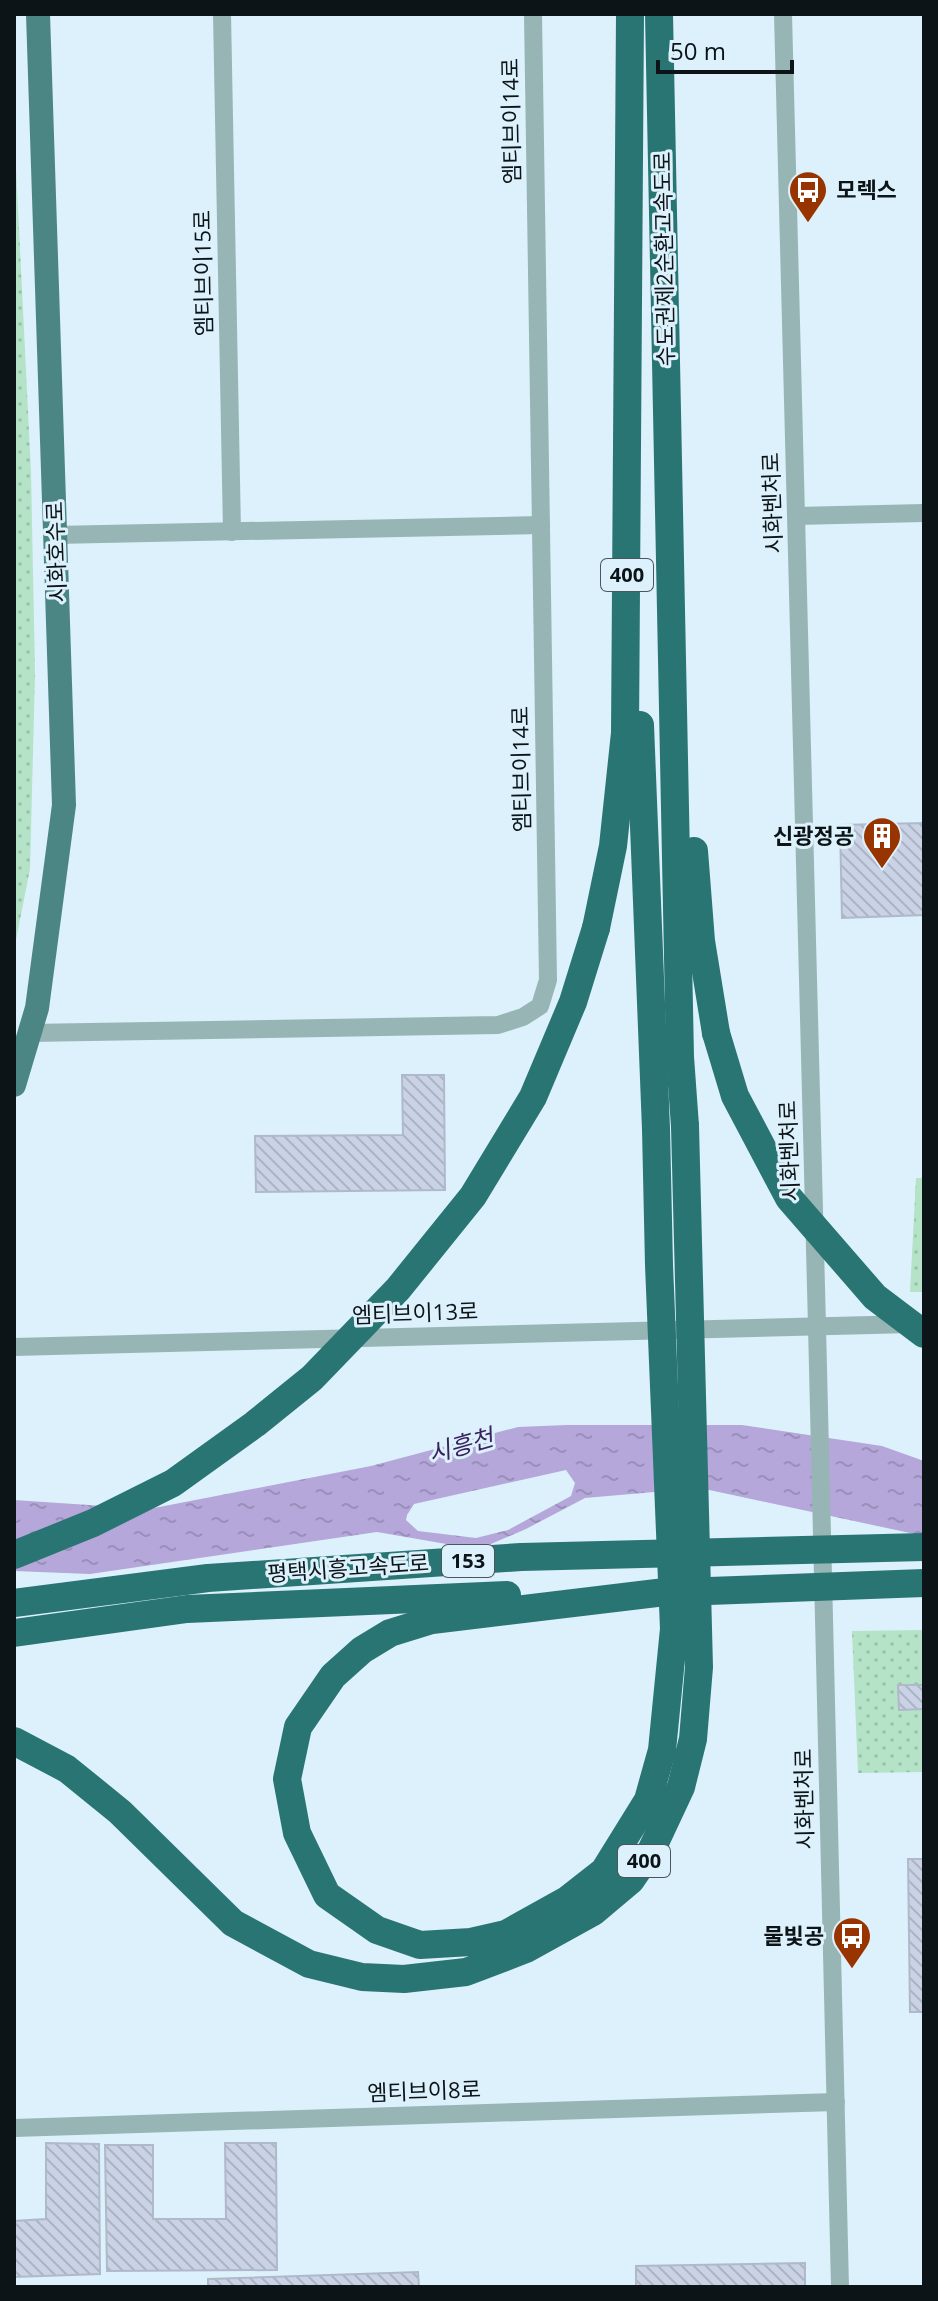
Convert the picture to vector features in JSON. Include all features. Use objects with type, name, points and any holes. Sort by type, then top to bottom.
[{"type":"highway","name":"수도권제2순환고속도로","points":[[629,220],[630,14]]},
{"type":"highway","name":"수도권제2순환고속도로","points":[[659,14],[670,503]]},
{"type":"highway","name":"400","points":[[14,1555],[93,1523],[173,1483],[312,1378],[398,1289],[473,1196],[533,1097],[573,1002],[596,928],[613,846],[625,733],[629,220]]},
{"type":"highway","points":[[629,220],[636,625],[674,1629],[662,1750],[648,1800],[604,1871],[567,1900],[506,1934],[471,1942],[420,1945],[377,1930],[327,1895],[297,1833],[287,1779],[298,1727],[333,1676],[362,1650],[390,1633],[432,1620],[665,1592]]},
{"type":"highway","name":"400","points":[[14,1741],[67,1769],[120,1812],[233,1923],[309,1964],[362,1977],[404,1979],[466,1972],[526,1949],[593,1912],[631,1880],[652,1849],[681,1787],[693,1739],[699,1667],[685,1126],[680,1057],[670,503]]},
{"type":"highway","points":[[670,503],[701,941],[716,1033],[735,1096],[789,1198],[875,1297],[924,1334]]},
{"type":"highway","name":"평택시흥고속도로","points":[[14,1603],[208,1578],[521,1557],[924,1547]]},
{"type":"highway","name":"평택시흥고속도로","points":[[14,1633],[187,1609],[453,1596],[924,1583]]},
{"type":"main road","name":"시화호수로","points":[[14,1085],[37,1008],[64,805],[38,14]]},
{"type":"street","name":"엠티브이15로","points":[[222,14],[232,532]]},
{"type":"street","name":"엠티브이14로","points":[[29,1033],[498,1025],[523,1017],[540,1006],[548,980],[533,14]]},
{"type":"street","name":"시화벤처로","points":[[783,14],[840,2287]]},
{"type":"street","points":[[796,516],[924,513]]},
{"type":"street","points":[[55,535],[541,525]]},
{"type":"street","name":"엠티브이13로","points":[[14,1347],[924,1324]]},
{"type":"street","name":"엠티브이8로","points":[[14,2128],[836,2102]]},
{"type":"green space","points":[[14,160],[31,472],[35,674],[30,869],[14,950]]},
{"type":"green space","points":[[916,1178],[924,1178],[924,1292],[910,1292]]},
{"type":"green space","points":[[915,1187],[924,1187],[924,1248],[917,1248]]},
{"type":"green space","points":[[924,1630],[924,1772],[858,1773],[852,1631]]},
{"type":"water","name":"시흥천","points":[[742,1425],[882,1446],[924,1461],[924,1536],[700,1488],[585,1498],[491,1544],[458,1546],[377,1532],[90,1574],[14,1571],[14,1500],[149,1509],[371,1466],[518,1427]],"holes":[[[566,1470],[575,1483],[571,1496],[508,1530],[476,1538],[418,1531],[406,1520],[414,1504]]]},
{"type":"building","name":"신광정공","points":[[924,823],[924,915],[842,918],[840,825]]},
{"type":"building","points":[[402,1075],[444,1075],[445,1190],[256,1192],[255,1136],[403,1135]]},
{"type":"building","points":[[898,1685],[924,1685],[924,1709],[899,1710]]},
{"type":"building","points":[[908,1859],[924,1859],[924,2012],[910,2012]]},
{"type":"building","points":[[46,2143],[99,2144],[100,2274],[14,2277],[14,2221],[46,2219]]},
{"type":"building","points":[[225,2143],[276,2143],[277,2270],[107,2271],[105,2145],[153,2145],[153,2219],[226,2219]]},
{"type":"building","points":[[805,2263],[805,2287],[636,2287],[636,2266]]},
{"type":"building","points":[[418,2272],[419,2287],[208,2287],[208,2279]]},
{"type":"place","name":"모렉스","points":[[808,224]]},
{"type":"place","name":"신광정공","points":[[882,870]]},
{"type":"place","name":"물빛공","points":[[852,1970]]}]
